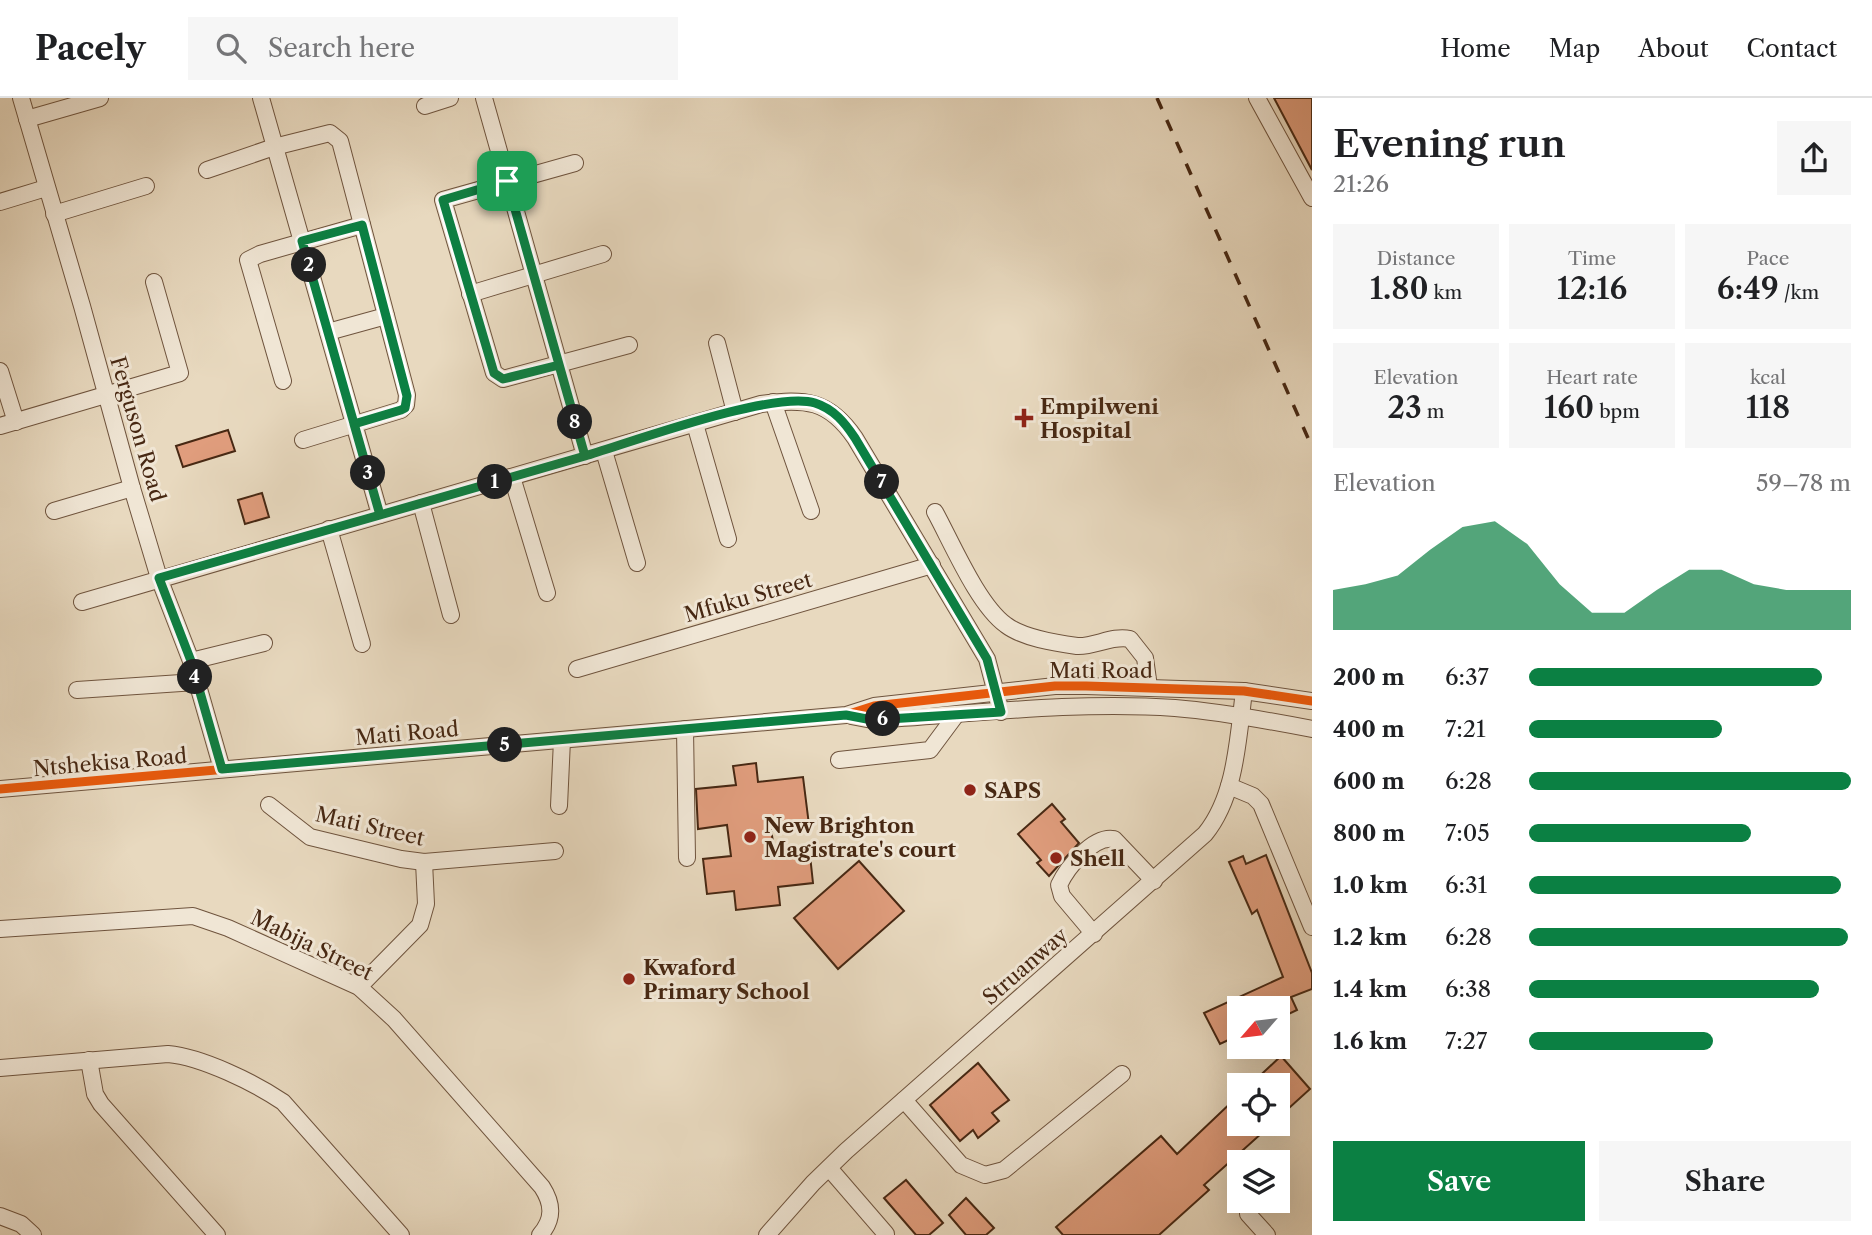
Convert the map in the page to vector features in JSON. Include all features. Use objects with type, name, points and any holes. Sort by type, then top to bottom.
[{"type":"street","name":"Ferguson Road","points":[[21,98],[132,488],[159,578],[191,661],[222,769]]},
{"type":"street","points":[[27,119],[100,98]]},
{"type":"street","points":[[261,98],[380,515]]},
{"type":"street","points":[[425,106],[450,98]]},
{"type":"street","points":[[484,98],[585,456]]},
{"type":"street","points":[[1257,98],[1312,198]]},
{"type":"street","points":[[207,170],[274,147],[330,133],[336,135],[340,141],[407,396],[406,405],[401,410],[303,440]]},
{"type":"street","points":[[575,163],[443,200],[470,294],[492,367],[499,377],[509,378],[629,345]]},
{"type":"street","points":[[54,214],[146,186]]},
{"type":"street","points":[[0,202],[46,188]]},
{"type":"street","points":[[283,381],[247,262],[252,256],[362,225]]},
{"type":"street","points":[[470,294],[603,254]]},
{"type":"street","points":[[0,371],[8,424],[180,373],[154,282]]},
{"type":"street","points":[[328,332],[386,316]]},
{"type":"street","points":[[717,343],[734,412]]},
{"type":"street","points":[[82,602],[734,412],[774,402],[807,401],[833,412],[846,425],[987,659],[1001,712]]},
{"type":"street","points":[[774,402],[811,511]]},
{"type":"street","points":[[695,424],[728,539]]},
{"type":"street","points":[[604,451],[637,563]]},
{"type":"street","points":[[512,477],[547,593]]},
{"type":"street","points":[[54,511],[132,488]]},
{"type":"street","points":[[421,503],[451,615]]},
{"type":"street","points":[[935,512],[982,598],[1007,626],[1019,632],[1080,646],[1122,637],[1130,639],[1144,658],[1149,687]]},
{"type":"street","points":[[329,529],[362,644]]},
{"type":"street","name":"Mfuku Street","points":[[577,669],[932,565]]},
{"type":"street","points":[[191,661],[264,643]]},
{"type":"street","points":[[76,690],[196,682]]},
{"type":"street","name":"Mati Road","points":[[222,769],[846,715],[872,720],[939,708],[998,693],[1055,686],[1244,691],[1312,701]]},
{"type":"street","name":"Struanway","points":[[767,1235],[829,1168],[1154,881],[1210,828],[1222,808],[1229,786],[1244,691]]},
{"type":"street","name":"Mati Road","points":[[939,708],[956,715],[1144,707],[1241,715],[1312,729]]},
{"type":"street","points":[[939,708],[940,737]]},
{"type":"street","points":[[839,761],[927,751],[956,715]]},
{"type":"street","points":[[685,729],[687,858]]},
{"type":"street","points":[[559,806],[562,740]]},
{"type":"street","name":"Ntshekisa Road","points":[[0,789],[222,769]]},
{"type":"street","points":[[1229,786],[1253,796],[1261,804],[1312,927]]},
{"type":"street","name":"Mati Street","points":[[269,805],[310,837],[401,859],[424,862],[555,851]]},
{"type":"street","points":[[1094,934],[1062,896],[1059,886],[1095,843],[1102,839],[1114,839],[1154,881]]},
{"type":"street","points":[[359,987],[420,925],[426,904],[424,862]]},
{"type":"street","name":"Mabija Street","points":[[0,929],[194,916],[359,987],[394,1019],[542,1187],[551,1209],[549,1223],[540,1235]]},
{"type":"street","points":[[0,1068],[182,1055],[264,1090],[283,1102],[401,1235]]},
{"type":"street","points":[[89,1060],[95,1094],[101,1104],[217,1235]]},
{"type":"street","points":[[904,1100],[961,1165],[985,1175],[1004,1170],[1122,1073]]},
{"type":"street","points":[[829,1168],[886,1234]]},
{"type":"street","points":[[1248,1214],[1267,1235]]},
{"type":"street","points":[[0,1216],[21,1224],[33,1235]]},
{"type":"building","points":[[1274,98],[1312,98],[1312,170]]},
{"type":"building","points":[[228,430],[235,451],[183,467],[176,446]]},
{"type":"building","points":[[262,493],[269,517],[245,524],[238,500]]},
{"type":"building","name":"New Brighton Magistrate's court","points":[[756,763],[758,782],[803,777],[809,825],[771,829],[774,849],[809,846],[813,883],[778,887],[780,905],[736,910],[734,891],[707,894],[703,859],[731,856],[727,825],[698,829],[696,789],[736,785],[733,766]]},
{"type":"building","points":[[1052,804],[1065,819],[1061,822],[1079,843],[1049,876],[1037,863],[1041,860],[1018,834]]},
{"type":"building","points":[[1266,855],[1312,973],[1312,989],[1291,997],[1297,1010],[1290,1013],[1290,996],[1241,996],[1283,977],[1257,910],[1252,914],[1229,862],[1243,856],[1246,864]]},
{"type":"building","points":[[859,861],[904,911],[838,969],[794,918]]},
{"type":"building","points":[[1227,1003],[1227,1041],[1220,1044],[1204,1013]]},
{"type":"building","points":[[1278,1059],[1284,1059],[1310,1089],[1290,1107],[1290,1073],[1263,1073]]},
{"type":"building","points":[[978,1063],[1009,1100],[992,1113],[999,1121],[978,1138],[973,1130],[960,1141],[930,1105]]},
{"type":"building","points":[[1227,1106],[1227,1136],[1259,1136],[1243,1150],[1227,1150],[1227,1164],[1204,1185],[1209,1190],[1159,1235],[1063,1235],[1056,1227],[1161,1136],[1177,1154]]},
{"type":"building","points":[[906,1180],[943,1223],[929,1235],[916,1235],[884,1198]]},
{"type":"building","points":[[966,1198],[994,1228],[986,1235],[966,1235],[949,1215]]},
{"type":"railway","points":[[1157,98],[1312,447]]},
{"type":"cycle path","points":[[159,578],[761,404],[803,402],[815,404],[836,416],[855,438],[987,659],[1001,712]]},
{"type":"cycle path","points":[[0,789],[846,715],[874,706],[1055,686],[1244,691],[1312,701]]},
{"type":"place","name":"Empilweni Hospital","points":[[1024,418]]},
{"type":"place","name":"SAPS","points":[[970,790]]},
{"type":"place","name":"New Brighton Magistrate's court","points":[[750,837]]},
{"type":"place","name":"Shell","points":[[1056,858]]},
{"type":"place","name":"Kwaford Primary School","points":[[629,979]]},
{"type":"route","points":[[507,181],[443,200],[494,373],[503,379],[559,365],[585,456],[761,404],[807,401],[833,412],[855,438],[964,617],[987,659],[1001,712],[872,720],[846,715],[222,769],[191,661],[159,578],[380,515],[354,424],[401,410],[407,402],[362,225],[302,241],[380,515],[585,456],[507,181]]}]
